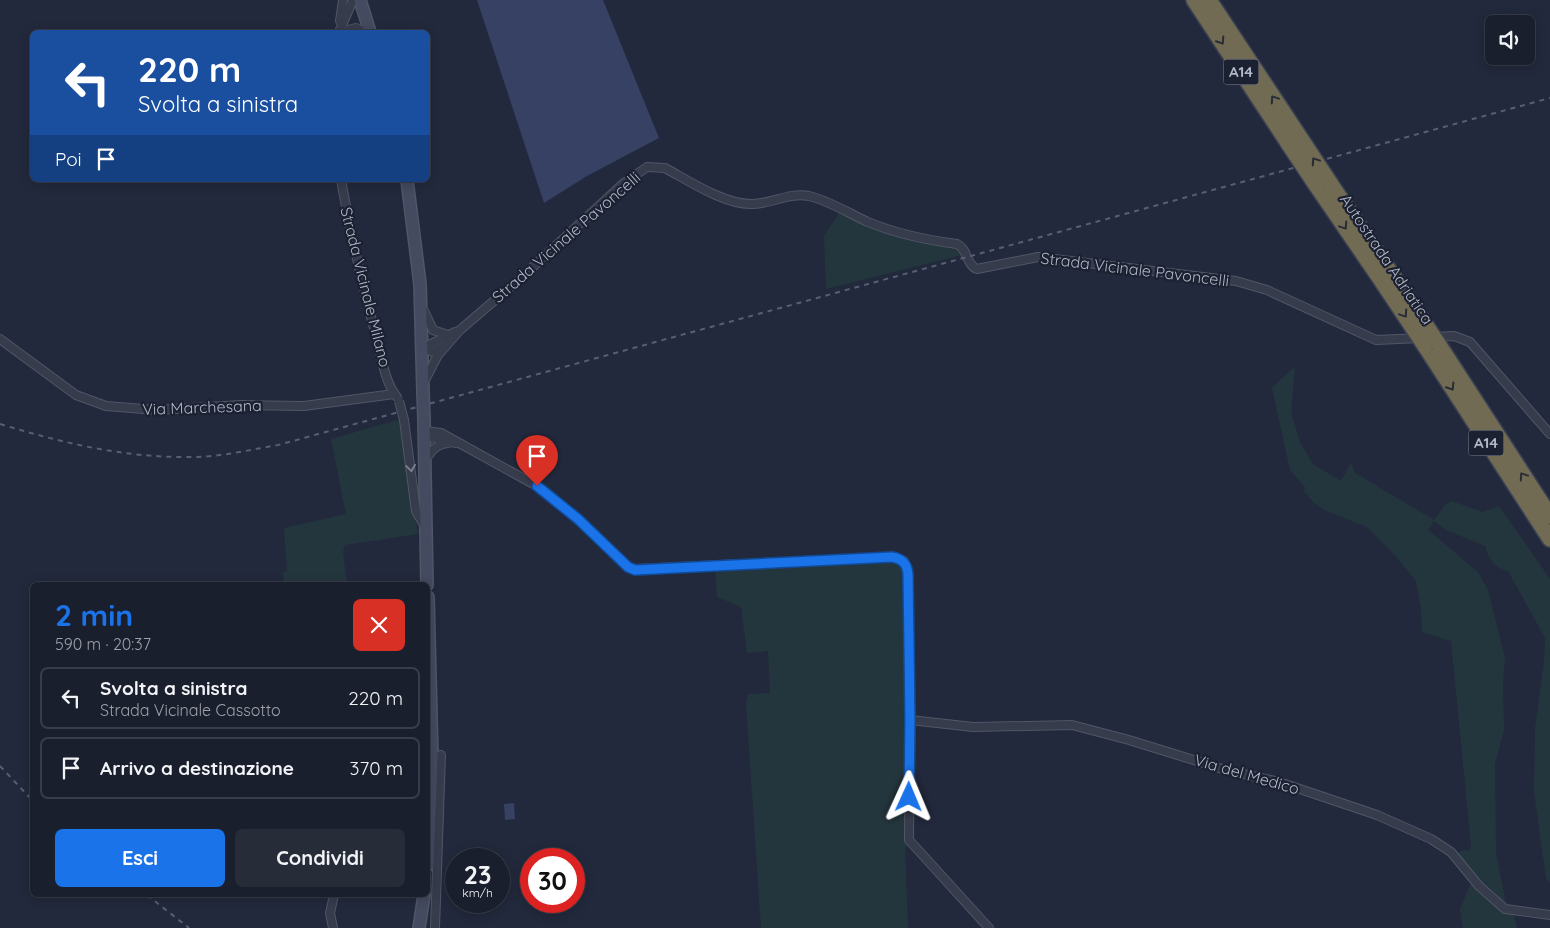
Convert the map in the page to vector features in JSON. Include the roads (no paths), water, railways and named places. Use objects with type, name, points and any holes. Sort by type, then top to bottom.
[{"type":"highway","name":"Autostrada Adriatica","points":[[1194,0],[1295,141]]},
{"type":"highway","name":"Autostrada Adriatica","points":[[1209,0],[1323,184],[1550,516]]},
{"type":"highway","name":"Autostrada Adriatica","points":[[1432,345],[1550,539]]},
{"type":"main road","points":[[360,0],[369,30]]},
{"type":"main road","points":[[407,182],[421,301],[427,582]]},
{"type":"main road","points":[[430,677],[432,756],[430,828]]},
{"type":"main road","points":[[418,928],[424,897]]},
{"type":"street","points":[[339,30],[342,0]]},
{"type":"street","points":[[340,30],[354,0]]},
{"type":"street","points":[[348,30],[356,28],[360,30]]},
{"type":"street","name":"Strada Vicinale Pavoncelli","points":[[423,387],[446,344],[460,330],[523,276],[624,183],[642,170],[655,166],[664,168],[722,197],[743,203],[753,204],[795,195],[816,198],[868,222],[903,234],[957,244],[962,247],[972,267],[977,269],[1038,257],[1236,281],[1267,290],[1376,340],[1460,337],[1474,347],[1550,434]]},
{"type":"street","name":"Strada Vicinale Milano","points":[[341,182],[359,270],[382,360],[394,394],[399,401],[404,420],[416,511],[425,527]]},
{"type":"street","points":[[421,301],[433,330],[448,335]]},
{"type":"street","name":"Strada Vicinale Pavoncelli","points":[[423,348],[460,330]]},
{"type":"street","name":"Via Marchesana","points":[[0,339],[76,394],[106,406],[156,410],[242,405],[304,406],[394,394]]},
{"type":"street","points":[[423,348],[434,352],[446,344]]},
{"type":"street","points":[[424,425],[431,437],[459,444]]},
{"type":"street","points":[[424,425],[537,486],[578,519],[628,567],[635,570],[892,557],[902,559],[906,564],[908,574],[910,720],[908,840],[989,928]]},
{"type":"street","points":[[424,463],[432,450],[441,444],[451,442]]},
{"type":"street","name":"Via del Medico","points":[[910,720],[973,727],[1072,725],[1120,737],[1226,770],[1279,782],[1377,815],[1430,839],[1451,852],[1484,892],[1505,909],[1550,915]]},
{"type":"street","points":[[435,928],[441,755]]},
{"type":"street","points":[[430,814],[431,810]]},
{"type":"street","points":[[333,928],[330,913],[334,897]]},
{"type":"street","points":[[418,928],[415,921],[419,897]]},
{"type":"water","points":[[477,0],[603,0],[659,138],[587,176],[544,203]]},
{"type":"water","points":[[514,803],[515,819],[505,820],[504,804]]},
{"type":"railway","points":[[0,424],[94,448],[166,457],[213,456],[278,445],[1550,98]]},
{"type":"railway","points":[[0,766],[30,798]]},
{"type":"railway","points":[[150,897],[189,928]]}]
